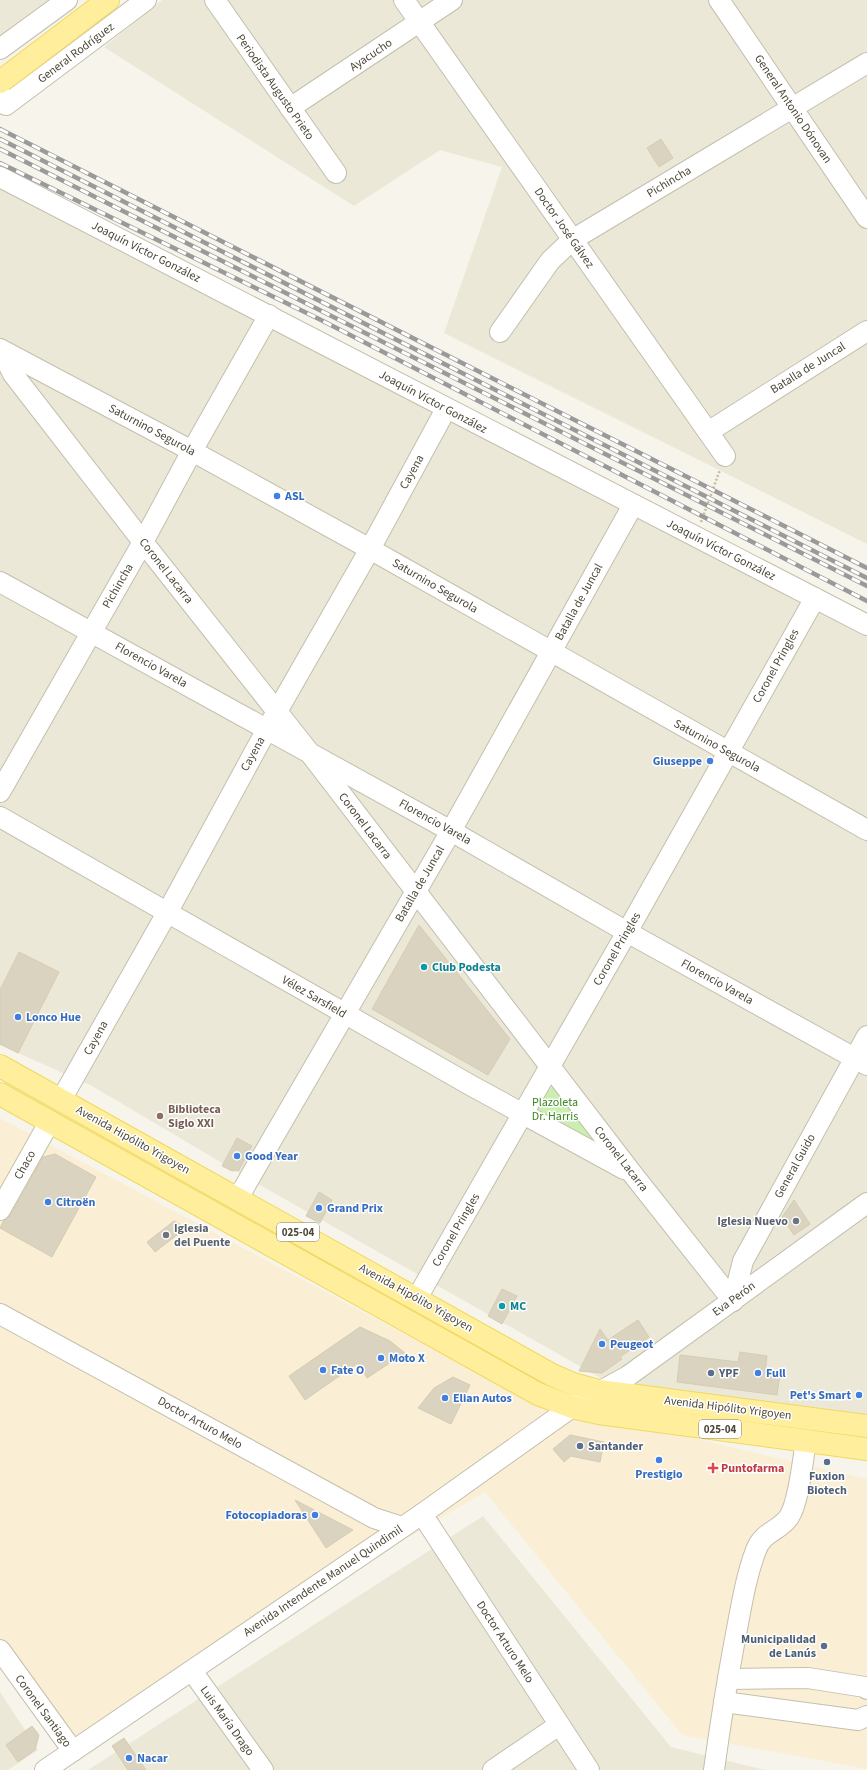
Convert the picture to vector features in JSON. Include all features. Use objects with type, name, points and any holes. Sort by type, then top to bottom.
[{"type":"main road","points":[[0,82],[108,0]]},
{"type":"main road","name":"Avenida Hipólito Yrigoyen","points":[[0,1066],[417,1298],[552,1375],[573,1384],[599,1391],[867,1426]]},
{"type":"main road","name":"Avenida Hipólito Yrigoyen","points":[[0,1094],[538,1394],[572,1407],[599,1413],[867,1449]]},
{"type":"street","points":[[0,49],[67,0]]},
{"type":"street","name":"General Rodríguez","points":[[3,99],[146,0]]},
{"type":"street","name":"Periodista Augusto Prieto","points":[[215,0],[336,173]]},
{"type":"street","name":"Doctor José Gálvez","points":[[404,0],[725,456]]},
{"type":"street","name":"Ayacucho","points":[[290,108],[452,0]]},
{"type":"street","name":"General Antonio Dónovan","points":[[719,0],[867,218]]},
{"type":"street","name":"Pichincha","points":[[500,332],[550,261],[572,240],[867,63]]},
{"type":"street","name":"Joaquín Víctor González","points":[[0,177],[269,315],[446,409],[867,625]]},
{"type":"street","name":"Pichincha","points":[[0,792],[92,633],[269,315]]},
{"type":"street","name":"Batalla de Juncal","points":[[708,432],[867,331]]},
{"type":"street","name":"Saturnino Segurola","points":[[0,350],[192,451],[370,549],[728,753],[867,830]]},
{"type":"street","name":"Coronel Lacarra","points":[[0,350],[13,374],[143,542],[272,720]]},
{"type":"street","name":"Cayena","points":[[61,1100],[167,913],[272,720],[370,549],[446,409]]},
{"type":"street","name":"Batalla de Juncal","points":[[238,1198],[416,893],[633,505]]},
{"type":"street","name":"Florencio Varela","points":[[0,582],[92,633],[272,720],[309,752],[627,932],[861,1062]]},
{"type":"street","name":"Coronel Pringles","points":[[417,1298],[627,932],[815,598]]},
{"type":"street","name":"Coronel Lacarra","points":[[309,752],[631,1172],[733,1301]]},
{"type":"street","name":"Vélez Sarsfield","points":[[0,817],[344,1014],[523,1114],[631,1172]]},
{"type":"street","name":"General Guido","points":[[733,1301],[743,1261],[861,1062],[867,1036]]},
{"type":"street","name":"Chaco","points":[[0,1210],[50,1121]]},
{"type":"street","name":"Eva Perón","points":[[599,1391],[628,1376],[867,1203]]},
{"type":"street","name":"Doctor Arturo Melo","points":[[0,1314],[374,1518],[402,1527]]},
{"type":"street","name":"Avenida Intendente Manuel Quindimil","points":[[45,1770],[422,1514],[572,1407],[599,1391]]},
{"type":"street","points":[[714,1770],[718,1735],[746,1578],[756,1548],[765,1536],[785,1522],[790,1516],[797,1495],[806,1440]]},
{"type":"street","name":"Doctor Arturo Melo","points":[[422,1514],[559,1725],[590,1770]]},
{"type":"street","name":"Coronel Santiago","points":[[0,1650],[73,1752]]},
{"type":"street","name":"Luis María Drago","points":[[192,1671],[263,1770]]},
{"type":"street","points":[[728,1679],[808,1678],[865,1687],[867,1689]]},
{"type":"street","points":[[724,1702],[858,1720],[867,1716]]},
{"type":"street","points":[[493,1770],[559,1725]]},
{"type":"path","points":[[695,537],[725,456]]},
{"type":"shaded area","points":[[0,0],[56,0],[0,42]]},
{"type":"shaded area","points":[[162,0],[867,0],[867,544],[444,333],[502,167],[440,150],[354,206],[104,47]]},
{"type":"shaded area","points":[[0,184],[867,628],[867,1417],[606,1381],[244,1176],[92,1086],[0,1045]]},
{"type":"shaded area","points":[[0,1118],[526,1399],[867,1479],[867,1769],[682,1735],[485,1492],[62,1743],[0,1652]]},
{"type":"shaded area","points":[[483,1516],[671,1747],[765,1770],[88,1770]]},
{"type":"shaded area","points":[[0,1692],[38,1750],[8,1770],[0,1770]]},
{"type":"green space","name":"Plazoleta Dr. Harris","points":[[557,1087],[597,1138],[596,1144],[537,1117],[536,1109],[549,1089]]},
{"type":"building","points":[[661,139],[673,158],[659,167],[647,148]]},
{"type":"building","name":"Club Podesta","points":[[419,925],[510,1039],[488,1075],[372,1009]]},
{"type":"building","name":"Lonco Hue","points":[[19,952],[59,972],[18,1053],[0,1044],[0,990]]},
{"type":"building","name":"Good Year","points":[[237,1138],[252,1146],[239,1170],[232,1171],[222,1166]]},
{"type":"building","name":"Citroën","points":[[55,1154],[96,1177],[52,1257],[0,1228],[4,1220],[10,1216],[43,1157]]},
{"type":"building","name":"Grand Prix","points":[[319,1192],[332,1200],[320,1223],[306,1216]]},
{"type":"building","name":"Iglesia Nuevo","points":[[794,1200],[810,1224],[794,1235],[782,1217]]},
{"type":"building","name":"Iglesia del Puente","points":[[174,1221],[186,1228],[155,1252],[147,1242]]},
{"type":"building","name":"MC","points":[[502,1289],[517,1296],[502,1324],[488,1316]]},
{"type":"building","points":[[638,1320],[649,1337],[620,1357],[622,1359],[602,1373],[579,1371],[600,1329],[608,1340]]},
{"type":"building","name":"Fate O","points":[[360,1327],[390,1341],[405,1353],[367,1378],[358,1363],[305,1400],[289,1376]]},
{"type":"building","points":[[740,1352],[767,1356],[765,1372],[780,1374],[777,1395],[677,1382],[680,1355],[738,1362]]},
{"type":"building","name":"Elian Autos","points":[[453,1377],[470,1385],[451,1424],[418,1408],[434,1388]]},
{"type":"building","name":"Santander","points":[[570,1435],[604,1442],[600,1462],[571,1456],[564,1462],[553,1449]]},
{"type":"building","name":"Fotocopiadoras","points":[[295,1500],[353,1530],[326,1548]]},
{"type":"building","points":[[32,1726],[39,1735],[35,1750],[18,1762],[6,1745]]},
{"type":"building","name":"Nacar","points":[[124,1738],[146,1770],[128,1770],[112,1746]]},
{"type":"railway","points":[[0,129],[867,568]]},
{"type":"railway","points":[[0,139],[867,578]]},
{"type":"railway","points":[[0,149],[867,586]]},
{"type":"railway","points":[[0,163],[321,320],[867,601]]},
{"type":"place","name":"ASL","points":[[277,496]]},
{"type":"place","name":"Giuseppe","points":[[710,761]]},
{"type":"place","name":"Club Podesta","points":[[424,967]]},
{"type":"place","name":"Lonco Hue","points":[[18,1017]]},
{"type":"place","name":"Biblioteca Siglo XXI","points":[[160,1116]]},
{"type":"place","name":"Good Year","points":[[237,1156]]},
{"type":"place","name":"Citroën","points":[[48,1202]]},
{"type":"place","name":"Grand Prix","points":[[319,1208]]},
{"type":"place","name":"Iglesia Nuevo","points":[[796,1221]]},
{"type":"place","name":"Iglesia del Puente","points":[[166,1235]]},
{"type":"place","name":"MC","points":[[502,1306]]},
{"type":"place","name":"Peugeot","points":[[602,1344]]},
{"type":"place","name":"Moto X","points":[[381,1358]]},
{"type":"place","name":"Fate O","points":[[323,1370]]},
{"type":"place","name":"YPF","points":[[711,1373]]},
{"type":"place","name":"Full","points":[[758,1373]]},
{"type":"place","name":"Pet's Smart","points":[[859,1395]]},
{"type":"place","name":"Elian Autos","points":[[445,1398]]},
{"type":"place","name":"Santander","points":[[580,1446]]},
{"type":"place","name":"Prestigio","points":[[659,1460]]},
{"type":"place","name":"Fuxion Biotech","points":[[827,1462]]},
{"type":"place","name":"Puntofarma","points":[[713,1468]]},
{"type":"place","name":"Fotocopiadoras","points":[[315,1515]]},
{"type":"place","name":"Municipalidad de Lanús","points":[[824,1646]]},
{"type":"place","name":"Nacar","points":[[129,1758]]}]
